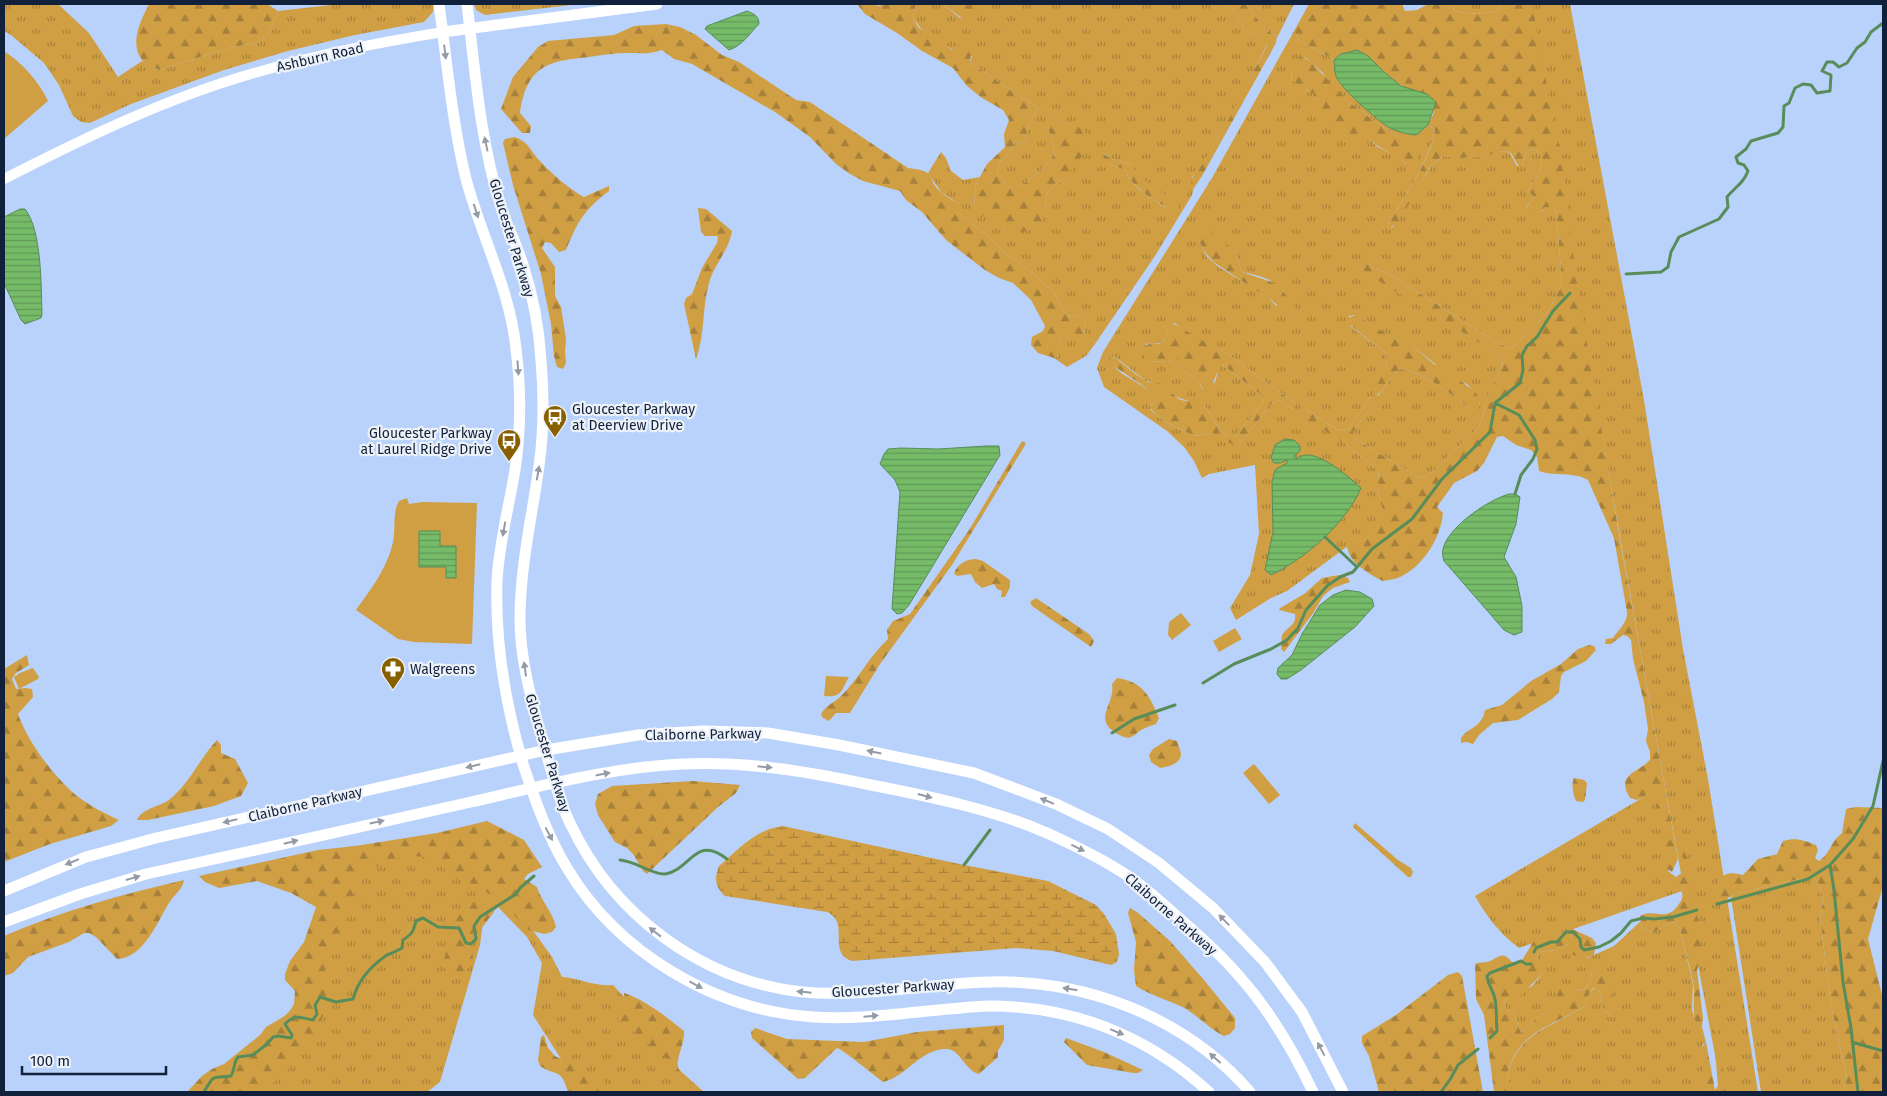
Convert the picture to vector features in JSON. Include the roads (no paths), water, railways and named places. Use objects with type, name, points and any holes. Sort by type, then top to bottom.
[{"type":"main road","name":"Gloucester Parkway","points":[[439,4],[458,142],[467,183],[507,302],[516,348],[519,390],[518,446],[497,576],[497,619],[503,685],[531,789],[546,827],[567,867],[582,890],[609,922],[661,965],[705,990],[746,1005],[770,1011],[815,1017],[850,1017],[988,1006],[1041,1009],[1095,1023],[1138,1041],[1171,1061],[1209,1092]]},
{"type":"main road","name":"Gloucester Parkway","points":[[467,4],[483,133],[501,207],[524,267],[537,325],[541,357],[545,407],[540,464],[521,580],[520,625],[526,674],[555,783],[570,823],[585,852],[612,890],[635,915],[668,942],[709,966],[755,983],[802,992],[840,994],[975,982],[1035,983],[1084,991],[1124,1004],[1190,1039],[1212,1055],[1250,1092]]},
{"type":"main road","name":"Ashburn Road","points":[[443,32],[657,4]]},
{"type":"main road","name":"Claiborne Parkway","points":[[4,891],[86,857],[138,843],[546,750],[638,735],[703,731],[768,733],[839,744],[974,773],[1056,804],[1108,829],[1160,863],[1213,908],[1265,962],[1302,1012],[1343,1092]]},
{"type":"main road","name":"Claiborne Parkway","points":[[4,922],[80,894],[146,874],[555,783],[634,768],[685,764],[764,766],[914,793],[1002,816],[1045,832],[1093,855],[1120,871],[1163,904],[1206,942],[1241,978],[1274,1022],[1300,1064],[1314,1092]]},
{"type":"street","name":"Ashburn Road","points":[[4,179],[77,142],[168,102],[257,72],[359,47],[443,32]]},
{"type":"waterway","points":[[1626,274],[1661,272],[1668,267],[1671,252],[1679,237],[1719,219],[1728,207],[1727,197],[1742,182],[1748,171],[1744,165],[1738,163],[1736,157],[1746,149],[1751,141],[1778,133],[1783,127],[1784,106],[1789,103],[1795,88],[1803,84],[1811,85],[1817,93],[1830,91],[1831,75],[1822,71],[1827,62],[1833,62],[1839,67],[1847,63],[1871,32],[1883,23]]},
{"type":"waterway","points":[[1203,683],[1234,664],[1271,649],[1287,640],[1298,628],[1306,610],[1327,586],[1340,577],[1353,572],[1372,549],[1412,519],[1442,479],[1490,432],[1495,403],[1520,383],[1523,370],[1522,355],[1527,346],[1537,337],[1553,311],[1570,293]]},
{"type":"waterway","points":[[1495,403],[1519,415],[1535,440],[1537,449],[1533,459],[1521,475],[1515,494]]},
{"type":"waterway","points":[[1325,537],[1357,567]]},
{"type":"waterway","points":[[1112,733],[1134,719],[1175,705]]},
{"type":"waterway","points":[[1858,1092],[1830,865],[1853,839],[1873,806],[1883,761]]},
{"type":"waterway","points":[[964,865],[990,830]]},
{"type":"waterway","points":[[620,860],[665,874],[674,871],[700,852],[707,850],[716,852],[727,859]]},
{"type":"waterway","points":[[1717,904],[1808,879],[1830,865]]},
{"type":"waterway","points":[[204,1092],[212,1079],[231,1076],[238,1057],[253,1055],[273,1037],[291,1038],[292,1035],[285,1024],[292,1018],[298,1017],[313,1020],[317,1014],[315,1005],[320,997],[336,1002],[353,999],[358,986],[371,969],[387,955],[402,948],[403,940],[412,932],[416,921],[423,918],[438,927],[459,928],[466,943],[471,944],[476,939],[474,926],[480,917],[516,894],[534,876]]},
{"type":"waterway","points":[[1534,952],[1536,948],[1551,942],[1557,942],[1566,932],[1573,932],[1580,939],[1581,947],[1584,950],[1599,947],[1611,941],[1631,921],[1643,918],[1673,917],[1697,910]]},
{"type":"waterway","points":[[1490,1038],[1497,1031],[1495,999],[1487,976],[1490,973],[1521,961],[1531,964]]},
{"type":"waterway","points":[[1852,1042],[1883,1051]]},
{"type":"waterway","points":[[1441,1092],[1458,1065],[1478,1049]]},
{"type":"place","name":"Gloucester Parkway at Deerview Drive","points":[[555,438]]},
{"type":"place","name":"Gloucester Parkway at Laurel Ridge Drive","points":[[509,462]]},
{"type":"place","name":"Walgreens","points":[[393,690]]}]
